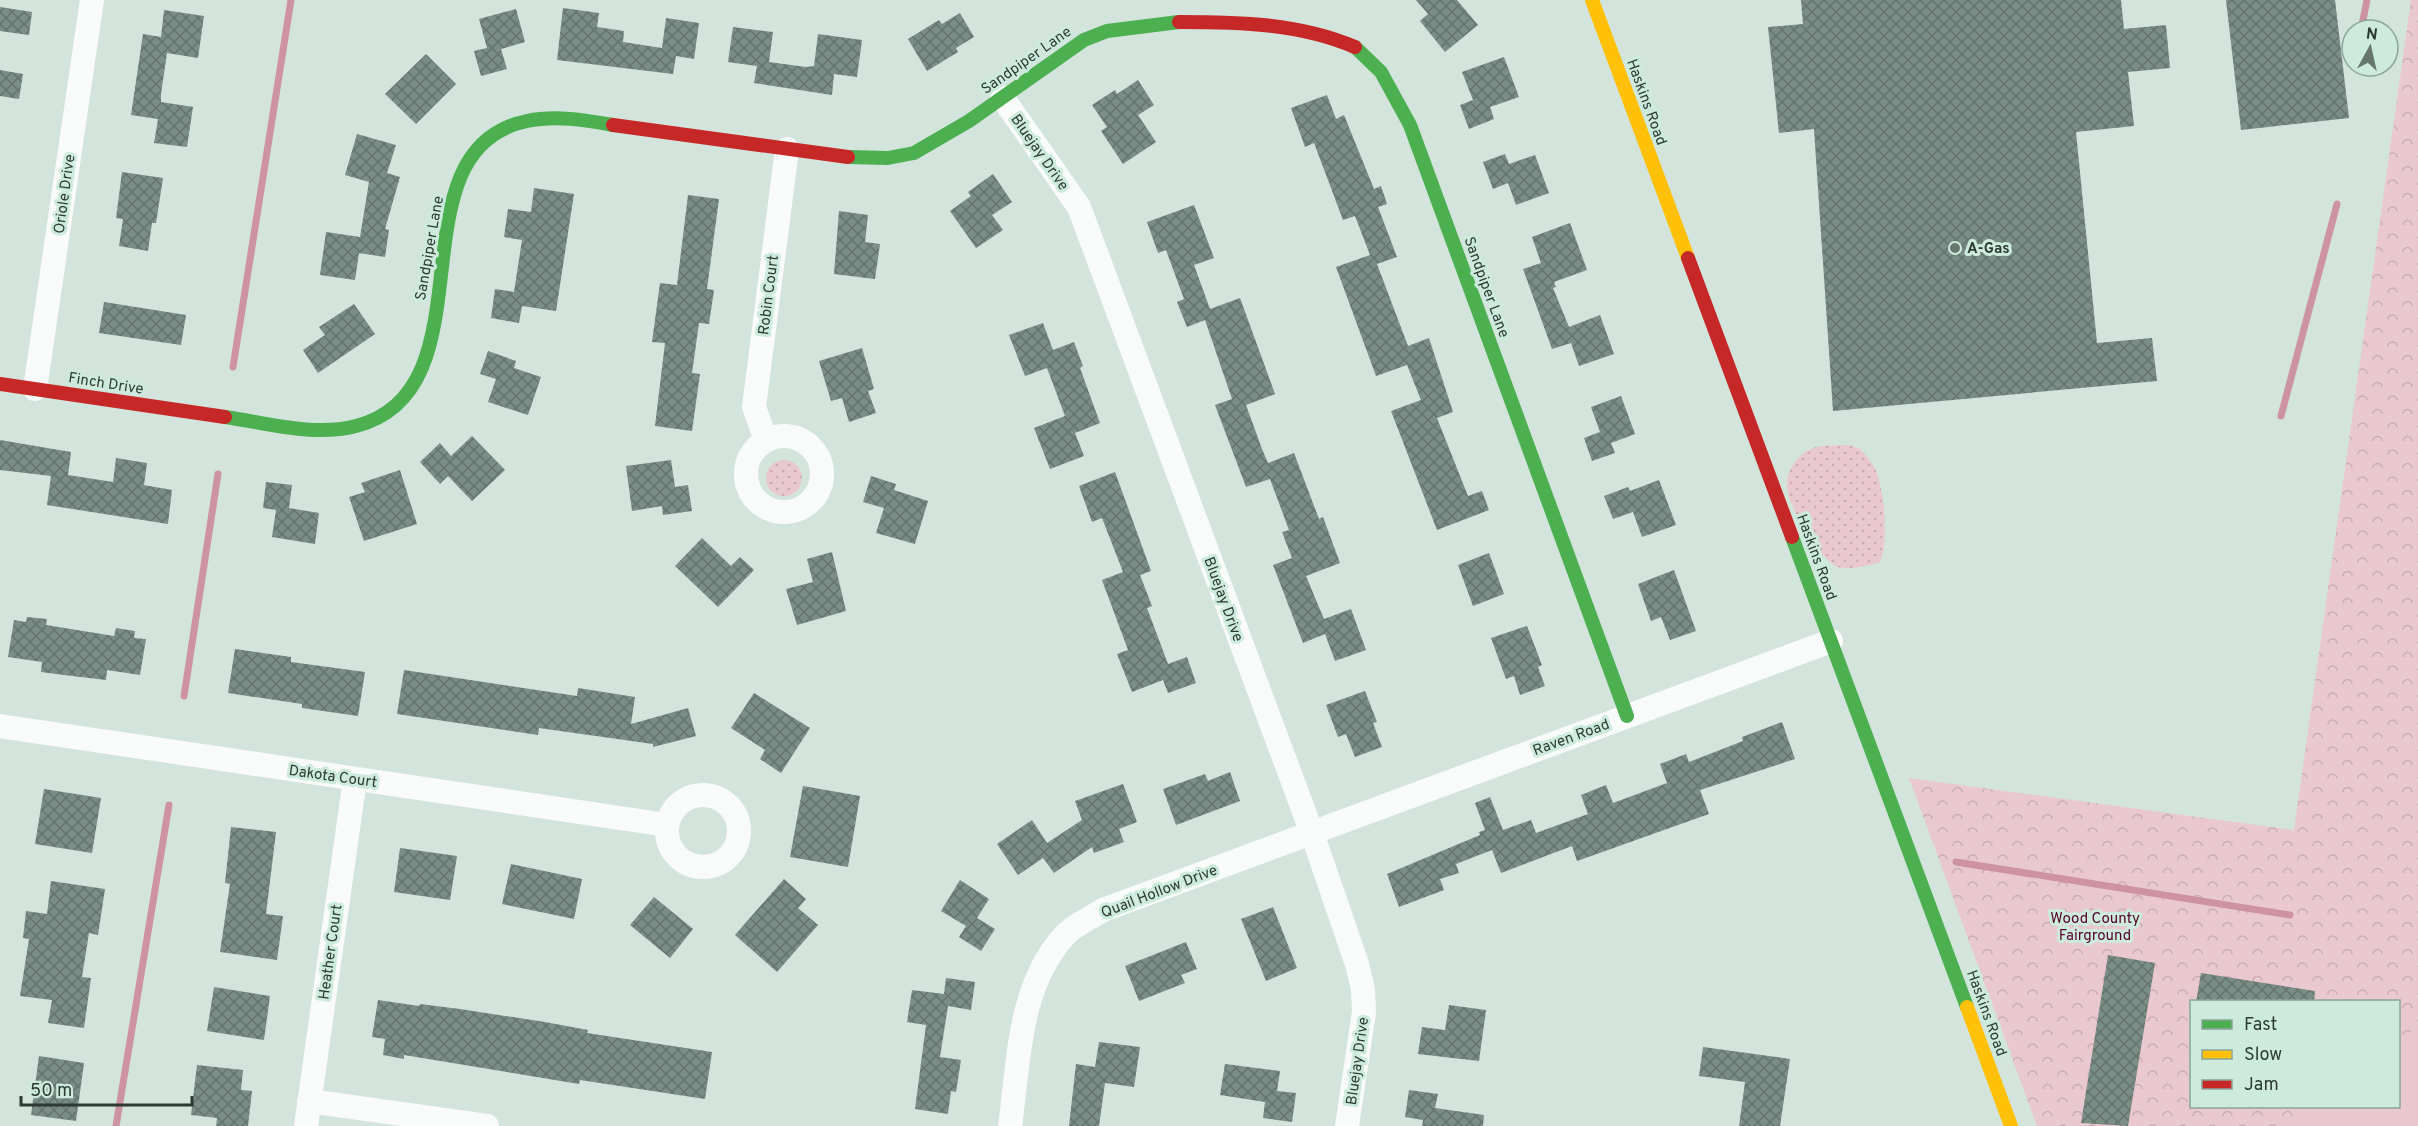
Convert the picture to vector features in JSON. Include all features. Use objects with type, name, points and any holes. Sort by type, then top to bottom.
[{"type":"street","name":"Oriole Drive","points":[[35,388],[92,0]]},
{"type":"street","name":"Haskins Road","points":[[1592,0],[2011,1126]]},
{"type":"street","name":"Sandpiper Lane","points":[[207,415],[323,430],[353,429],[383,416],[405,399],[419,375],[428,347],[453,198],[467,164],[492,136],[530,120],[582,120],[858,159],[908,156],[949,135],[1087,38],[1123,26],[1171,20],[1283,27],[1320,33],[1355,46],[1377,65],[1395,93],[1410,125],[1628,716]]},
{"type":"street","name":"Bluejay Drive","points":[[1002,98],[1078,207],[1312,833],[1363,989],[1364,1012],[1347,1126]]},
{"type":"street","name":"Robin Court","points":[[766,440],[754,407],[787,149]]},
{"type":"street","name":"Finch Drive","points":[[0,384],[207,415]]},
{"type":"street","name":"Raven Road","points":[[1312,833],[1831,641]]},
{"type":"street","name":"Dakota Court","points":[[0,726],[667,825]]},
{"type":"street","name":"Heather Court","points":[[306,1126],[355,778]]},
{"type":"street","name":"Quail Hollow Drive","points":[[1010,1126],[1026,1010],[1041,969],[1066,934],[1103,910],[1312,833]]},
{"type":"street","points":[[309,1101],[488,1126]]},
{"type":"green space","name":"Wood County Fairground","points":[[2411,0],[2418,0],[2418,1126],[2037,1126],[1909,778],[2294,830]]},
{"type":"green space","points":[[1848,445],[1859,448],[1876,471],[1883,504],[1885,531],[1879,563],[1848,568],[1838,567],[1830,562],[1813,542],[1791,503],[1787,482],[1792,467],[1807,451],[1819,446]]},
{"type":"green space","points":[[784,460],[797,465],[802,478],[797,491],[784,496],[771,491],[766,478],[771,465]]},
{"type":"green space","points":[[2418,1028],[2418,1126],[2297,1126],[2308,1108],[2400,1108],[2400,1040]]},
{"type":"building","points":[[1416,0],[1457,0],[1478,25],[1445,52],[1420,21],[1428,14]]},
{"type":"building","name":"A-Gas","points":[[1801,0],[2121,0],[2124,29],[2166,25],[2170,68],[2128,72],[2134,126],[2076,132],[2097,343],[2152,338],[2157,381],[1833,411],[1814,129],[1779,133],[1768,27],[1803,24]]},
{"type":"building","points":[[2226,0],[2335,0],[2340,42],[2340,78],[2344,78],[2349,118],[2241,130]]},
{"type":"building","points":[[0,7],[32,12],[29,35],[0,31]]},
{"type":"building","points":[[563,8],[599,13],[597,27],[624,31],[623,42],[662,48],[666,18],[699,23],[694,59],[676,56],[673,74],[557,60]]},
{"type":"building","points":[[516,9],[525,42],[501,49],[507,69],[481,76],[474,51],[487,48],[479,19]]},
{"type":"building","points":[[164,10],[204,16],[198,58],[167,53],[161,94],[161,102],[193,107],[187,147],[154,143],[158,119],[131,115],[143,34],[161,37]]},
{"type":"building","points":[[960,13],[974,37],[956,48],[958,52],[927,71],[908,39],[939,20],[942,24]]},
{"type":"building","points":[[733,27],[773,32],[769,62],[806,67],[814,66],[818,34],[862,40],[857,77],[834,74],[832,95],[754,83],[757,66],[728,62]]},
{"type":"building","points":[[426,54],[456,84],[416,124],[385,94]]},
{"type":"building","points":[[1504,57],[1519,97],[1490,107],[1494,119],[1469,129],[1460,105],[1473,100],[1462,72]]},
{"type":"building","points":[[0,70],[23,74],[19,99],[0,96]]},
{"type":"building","points":[[1138,80],[1154,105],[1138,115],[1156,142],[1123,164],[1101,131],[1107,127],[1092,105],[1115,90],[1117,94]]},
{"type":"building","points":[[1327,95],[1336,119],[1344,115],[1374,189],[1381,186],[1387,204],[1378,207],[1397,257],[1377,264],[1408,346],[1429,338],[1453,412],[1437,418],[1468,496],[1482,491],[1489,510],[1437,530],[1391,411],[1421,400],[1407,365],[1376,376],[1336,267],[1370,255],[1355,216],[1343,220],[1314,143],[1305,147],[1291,108]]},
{"type":"building","points":[[357,134],[396,145],[387,173],[400,177],[385,229],[389,230],[385,257],[359,253],[355,280],[320,275],[326,232],[360,237],[369,182],[345,175]]},
{"type":"building","points":[[1505,154],[1509,164],[1535,155],[1549,193],[1516,205],[1508,183],[1493,189],[1483,162]]},
{"type":"building","points":[[122,172],[163,178],[156,223],[152,223],[148,251],[119,246],[123,219],[116,218]]},
{"type":"building","points":[[993,174],[1012,202],[992,215],[1003,230],[976,248],[950,211],[971,196],[968,192]]},
{"type":"building","points":[[534,188],[574,194],[556,311],[522,306],[519,323],[491,318],[495,289],[514,292],[522,240],[504,237],[508,209],[531,212]]},
{"type":"building","points":[[688,195],[719,199],[707,289],[714,290],[709,324],[699,323],[692,373],[700,374],[692,431],[655,426],[665,343],[652,342],[660,283],[677,285]]},
{"type":"building","points":[[1194,205],[1214,258],[1194,265],[1210,309],[1240,298],[1275,394],[1246,405],[1262,449],[1268,463],[1294,453],[1319,519],[1323,517],[1340,563],[1306,576],[1324,619],[1351,609],[1366,650],[1335,661],[1325,634],[1303,643],[1273,565],[1292,558],[1282,532],[1289,530],[1270,479],[1246,487],[1215,405],[1232,399],[1205,320],[1187,327],[1177,302],[1184,299],[1166,250],[1158,253],[1147,222]]},
{"type":"building","points":[[839,211],[868,215],[865,242],[880,244],[875,279],[834,274]]},
{"type":"building","points":[[1570,223],[1587,270],[1554,282],[1556,287],[1553,288],[1569,327],[1600,315],[1614,354],[1579,366],[1571,343],[1552,349],[1523,269],[1541,263],[1532,237]]},
{"type":"building","points":[[104,302],[186,315],[181,345],[99,333]]},
{"type":"building","points":[[354,304],[375,334],[318,373],[303,350],[325,335],[319,327]]},
{"type":"building","points":[[1043,323],[1053,350],[1074,342],[1083,366],[1080,368],[1100,423],[1075,433],[1084,456],[1050,469],[1034,428],[1065,416],[1047,368],[1025,376],[1009,335]]},
{"type":"building","points":[[862,348],[874,389],[868,391],[876,413],[849,422],[842,398],[831,401],[819,361]]},
{"type":"building","points":[[488,351],[516,361],[514,368],[541,377],[528,415],[488,402],[496,379],[480,374]]},
{"type":"building","points":[[1621,396],[1635,434],[1611,443],[1615,453],[1592,461],[1584,438],[1600,432],[1591,407]]},
{"type":"building","points":[[472,436],[505,470],[472,501],[448,476],[440,484],[420,462],[440,443],[451,456]]},
{"type":"building","points":[[0,440],[71,452],[68,475],[113,482],[116,458],[147,463],[144,485],[172,490],[168,524],[47,505],[51,476],[0,470]]},
{"type":"building","points":[[671,460],[675,487],[688,485],[692,511],[663,515],[662,506],[632,511],[626,466]]},
{"type":"building","points":[[400,470],[417,524],[364,541],[349,497],[365,492],[361,483]]},
{"type":"building","points":[[1115,472],[1151,571],[1140,575],[1152,606],[1147,608],[1168,664],[1187,657],[1196,683],[1168,693],[1163,680],[1132,692],[1117,654],[1128,650],[1102,580],[1123,572],[1102,518],[1092,522],[1079,486]]},
{"type":"building","points":[[871,476],[896,484],[894,490],[928,501],[915,544],[876,533],[884,508],[863,502]]},
{"type":"building","points":[[1659,480],[1676,525],[1642,537],[1633,512],[1613,519],[1604,496],[1628,487],[1630,491]]},
{"type":"building","points":[[266,482],[292,485],[289,508],[319,513],[315,544],[272,537],[276,510],[263,508]]},
{"type":"building","points":[[702,538],[731,566],[740,557],[754,570],[718,607],[675,566]]},
{"type":"building","points":[[832,552],[846,611],[797,625],[786,589],[813,582],[807,559]]},
{"type":"building","points":[[1489,553],[1504,594],[1473,606],[1458,565]]},
{"type":"building","points":[[1674,570],[1696,631],[1670,640],[1661,617],[1651,621],[1638,584]]},
{"type":"building","points":[[27,617],[47,619],[46,625],[114,636],[116,628],[135,631],[134,638],[146,639],[140,675],[107,670],[106,680],[41,672],[42,662],[8,657],[14,620],[26,622]]},
{"type":"building","points":[[1527,626],[1542,665],[1538,667],[1545,686],[1520,695],[1514,676],[1506,679],[1491,638]]},
{"type":"building","points":[[235,649],[291,657],[291,662],[365,672],[358,716],[302,708],[302,704],[228,693]]},
{"type":"building","points":[[404,670],[577,696],[578,688],[635,697],[631,724],[688,708],[696,736],[653,747],[653,744],[539,728],[538,735],[397,714]]},
{"type":"building","points":[[1365,691],[1377,722],[1373,723],[1382,747],[1355,757],[1346,734],[1338,737],[1326,705]]},
{"type":"building","points":[[754,693],[810,728],[781,773],[760,759],[765,750],[731,728]]},
{"type":"building","points":[[1782,722],[1795,759],[1700,790],[1709,814],[1577,861],[1572,846],[1501,873],[1492,850],[1456,864],[1459,873],[1440,879],[1444,890],[1399,907],[1387,874],[1480,835],[1479,832],[1485,830],[1475,803],[1490,797],[1503,830],[1531,820],[1536,833],[1588,814],[1581,795],[1606,785],[1613,803],[1667,783],[1660,764],[1686,754],[1689,762],[1743,741],[1742,737]]},
{"type":"building","points":[[1230,772],[1240,801],[1176,825],[1163,789],[1205,774],[1208,781]]},
{"type":"building","points":[[1123,784],[1137,822],[1119,829],[1124,842],[1094,853],[1092,847],[1054,873],[1043,858],[1018,875],[997,844],[1032,820],[1047,843],[1082,820],[1075,801]]},
{"type":"building","points":[[803,786],[860,796],[848,867],[790,857]]},
{"type":"building","points":[[44,789],[101,798],[92,853],[35,844]]},
{"type":"building","points":[[231,827],[276,832],[266,914],[283,916],[277,960],[220,952],[230,884],[225,883]]},
{"type":"building","points":[[400,848],[457,856],[450,900],[394,892]]},
{"type":"building","points":[[511,864],[582,879],[574,919],[502,904]]},
{"type":"building","points":[[784,879],[806,899],[798,908],[818,925],[777,972],[735,935]]},
{"type":"building","points":[[960,880],[989,899],[977,918],[995,929],[981,951],[959,937],[966,926],[941,911]]},
{"type":"building","points":[[51,881],[105,889],[98,935],[89,933],[82,977],[91,978],[84,1028],[48,1023],[52,1000],[20,996],[29,939],[23,938],[26,911],[47,914]]},
{"type":"building","points":[[654,897],[693,929],[670,958],[630,925]]},
{"type":"building","points":[[1273,907],[1297,968],[1266,981],[1241,919]]},
{"type":"building","points":[[1186,942],[1197,969],[1181,975],[1185,983],[1139,1001],[1125,966]]},
{"type":"building","points":[[2108,955],[2155,963],[2128,1126],[2081,1123]]},
{"type":"building","points":[[2201,973],[2315,991],[2314,1000],[2196,1000]]},
{"type":"building","points":[[946,978],[975,982],[971,1010],[948,1006],[940,1057],[961,1060],[956,1092],[951,1091],[948,1114],[915,1109],[926,1025],[907,1022],[912,990],[944,994]]},
{"type":"building","points":[[214,987],[270,996],[264,1040],[207,1031]]},
{"type":"building","points":[[378,1000],[545,1022],[588,1030],[587,1033],[712,1052],[705,1099],[580,1080],[579,1084],[404,1055],[404,1059],[383,1055],[385,1039],[372,1037]]},
{"type":"building","points":[[1449,1005],[1486,1010],[1479,1061],[1418,1054],[1422,1027],[1445,1030]]},
{"type":"building","points":[[1099,1042],[1140,1047],[1134,1087],[1105,1083],[1099,1126],[1069,1126],[1076,1064],[1095,1067]]},
{"type":"building","points":[[1703,1047],[1790,1059],[1780,1126],[1739,1126],[1745,1082],[1699,1076]]},
{"type":"building","points":[[39,1056],[84,1063],[76,1121],[31,1115]]},
{"type":"building","points":[[1225,1064],[1280,1071],[1277,1091],[1296,1093],[1292,1122],[1263,1118],[1265,1102],[1220,1095]]},
{"type":"building","points":[[197,1065],[243,1070],[241,1090],[252,1091],[248,1126],[216,1126],[217,1118],[191,1115]]},
{"type":"building","points":[[1409,1090],[1438,1094],[1435,1108],[1484,1115],[1483,1126],[1422,1126],[1423,1120],[1405,1117]]},
{"type":"waterway","points":[[233,367],[291,0]]},
{"type":"waterway","points":[[2363,18],[2367,0]]},
{"type":"waterway","points":[[2281,416],[2337,204]]},
{"type":"waterway","points":[[184,696],[218,474]]},
{"type":"waterway","points":[[116,1126],[169,805]]},
{"type":"waterway","points":[[1956,862],[2290,915]]},
{"type":"traffic: fast","points":[[848,157],[888,158],[914,153],[969,121],[1084,40],[1107,31],[1179,22]]},
{"type":"traffic: fast","points":[[1355,47],[1381,72],[1410,125],[1627,716]]},
{"type":"traffic: fast","points":[[225,417],[307,430],[340,429],[356,426],[398,404],[422,367],[435,321],[448,221],[461,176],[485,141],[527,121],[538,119],[570,119],[613,125]]},
{"type":"traffic: fast","points":[[1792,537],[1967,1007]]},
{"type":"traffic: slow","points":[[1592,0],[1688,258]]},
{"type":"traffic: slow","points":[[1967,1007],[2011,1126]]},
{"type":"traffic: jam","points":[[1179,22],[1246,24],[1290,29],[1334,39],[1355,47]]},
{"type":"traffic: jam","points":[[613,125],[848,157]]},
{"type":"traffic: jam","points":[[1688,258],[1792,537]]},
{"type":"traffic: jam","points":[[0,384],[225,417]]},
{"type":"place","name":"A-Gas","points":[[1955,248]]}]
